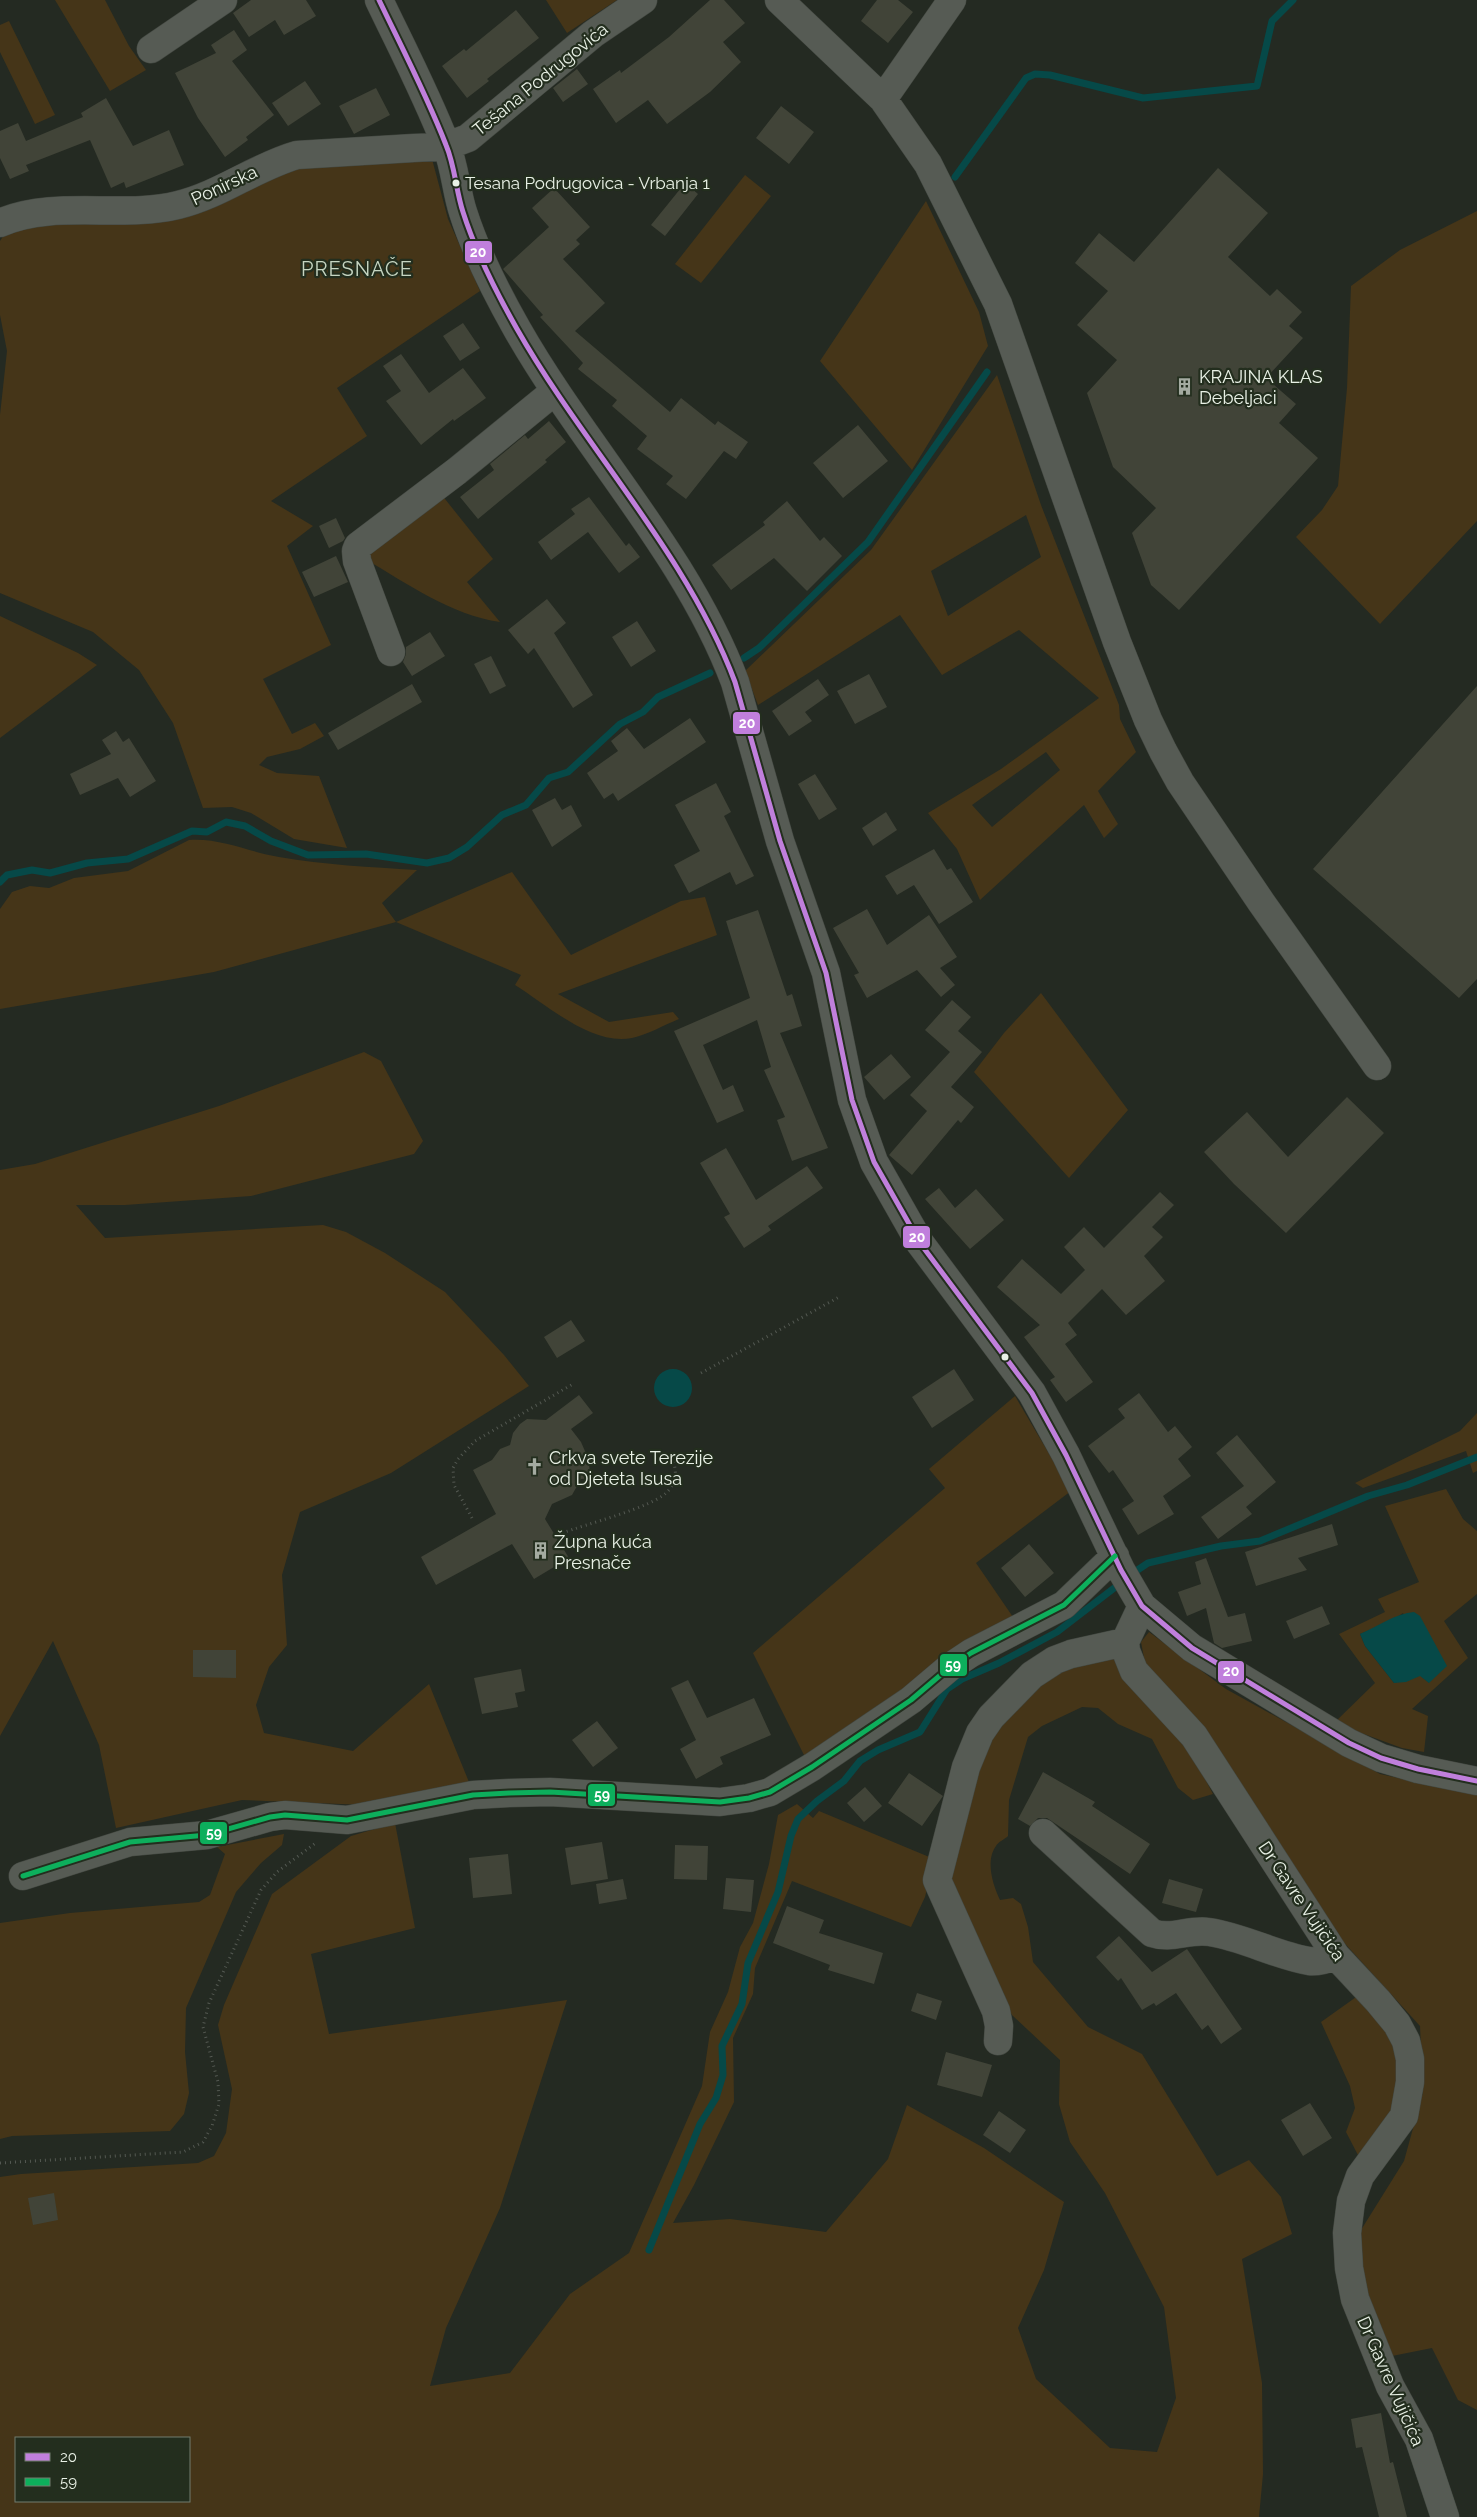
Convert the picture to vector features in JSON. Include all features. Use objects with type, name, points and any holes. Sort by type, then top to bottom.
[{"type":"street","points":[[151,49],[223,0]]},
{"type":"street","points":[[379,0],[447,146],[462,210],[475,246],[517,329],[555,391],[666,551],[706,618],[725,656],[735,682],[786,860],[826,973],[852,1100],[874,1162],[920,1243],[1032,1393],[1066,1454],[1128,1581],[1206,1657],[1349,1743],[1381,1758],[1418,1769],[1477,1781]]},
{"type":"street","name":"Tešana Podrugovića","points":[[447,146],[476,134],[568,53],[643,0]]},
{"type":"street","points":[[779,0],[883,100],[928,164],[998,304],[1118,642],[1148,720],[1180,782],[1244,878],[1377,1066]]},
{"type":"street","points":[[883,100],[952,0]]},
{"type":"street","name":"Ponirska","points":[[0,222],[35,214],[177,206],[196,199],[274,161],[297,155],[447,146]]},
{"type":"street","points":[[391,652],[357,561],[356,551],[358,546],[457,471],[555,391]]},
{"type":"street","points":[[998,2041],[999,2026],[996,2011],[937,1880],[966,1767],[980,1733],[991,1717],[1032,1674],[1055,1660],[1071,1654],[1125,1642],[1128,1581]]},
{"type":"street","points":[[23,1876],[130,1842],[207,1835],[270,1816],[285,1814],[347,1820],[482,1794],[550,1792],[720,1802],[749,1798],[770,1792],[789,1783],[911,1700],[950,1667],[972,1653],[1064,1605],[1128,1581]]},
{"type":"street","name":"Dr Gavre Vujičića","points":[[1125,1642],[1126,1651],[1134,1671],[1194,1736],[1336,1956],[1397,2024],[1406,2041],[1410,2059],[1410,2082],[1404,2116],[1360,2176],[1351,2201],[1347,2233],[1349,2268],[1355,2298],[1390,2386],[1419,2439],[1445,2517]]},
{"type":"street","points":[[1043,1833],[1152,1933],[1165,1938],[1197,1931],[1224,1935],[1310,1961],[1326,1960],[1336,1956]]},
{"type":"path","points":[[701,1374],[841,1296]]},
{"type":"path","points":[[472,1518],[454,1485],[453,1468],[458,1459],[475,1441],[573,1384]]},
{"type":"path","points":[[562,1533],[623,1512],[665,1494],[676,1478],[677,1470],[672,1455]]},
{"type":"path","points":[[0,2163],[183,2152],[203,2142],[212,2126],[219,2104],[218,2082],[204,2027],[209,2003],[261,1890],[276,1872],[347,1820]]},
{"type":"shaded area","points":[[55,0],[105,0],[129,46],[146,70],[110,91]]},
{"type":"shaded area","points":[[546,0],[617,0],[567,33]]},
{"type":"shaded area","points":[[9,21],[55,115],[35,124],[0,52],[0,25]]},
{"type":"shaded area","points":[[432,159],[448,219],[480,291],[337,388],[367,436],[271,501],[313,526],[287,546],[331,645],[263,679],[292,734],[315,723],[324,736],[300,749],[267,757],[259,765],[277,773],[319,776],[347,848],[294,839],[251,813],[232,807],[203,808],[173,723],[139,670],[93,632],[0,593],[0,415],[7,351],[0,315],[0,241],[4,235],[19,228],[186,213],[219,205],[275,174],[300,168]]},
{"type":"shaded area","points":[[745,175],[771,196],[701,283],[675,264]]},
{"type":"shaded area","points":[[926,201],[979,312],[988,346],[912,470],[820,361]]},
{"type":"shaded area","points":[[1477,211],[1477,521],[1380,624],[1296,537],[1322,510],[1338,486],[1347,388],[1351,286],[1400,250]]},
{"type":"shaded area","points":[[997,375],[1041,505],[1119,705],[1120,719],[1136,752],[1098,791],[1118,824],[1104,838],[1084,805],[980,900],[957,849],[928,813],[1001,769],[1099,698],[1019,630],[942,675],[900,615],[758,705],[745,671],[871,550]],"holes":[[[1026,515],[1041,557],[948,616],[931,571]],[[1046,752],[1060,770],[992,827],[972,805]]]},
{"type":"shaded area","points":[[441,494],[493,559],[467,582],[500,622],[464,613],[447,606],[365,559],[368,550]]},
{"type":"shaded area","points":[[0,616],[78,653],[97,665],[0,738]]},
{"type":"shaded area","points":[[189,840],[213,841],[296,860],[417,870],[382,903],[396,922],[214,972],[0,1009],[0,909],[12,892],[30,886],[49,888],[74,878],[128,871]]},
{"type":"shaded area","points":[[512,872],[571,955],[681,901],[705,897],[717,935],[558,994],[609,1022],[673,1012],[679,1019],[638,1037],[617,1039],[601,1036],[586,1030],[556,1013],[515,985],[521,975],[396,922]]},
{"type":"shaded area","points":[[1041,993],[1128,1110],[1069,1178],[974,1072],[1004,1033]]},
{"type":"shaded area","points":[[364,1052],[381,1061],[423,1141],[414,1154],[251,1196],[125,1205],[76,1205],[105,1238],[323,1225],[346,1232],[385,1253],[445,1292],[504,1355],[529,1386],[391,1473],[300,1512],[282,1575],[287,1645],[269,1667],[256,1705],[264,1733],[353,1751],[429,1684],[471,1787],[365,1805],[242,1800],[116,1828],[99,1745],[53,1641],[0,1736],[0,1170],[35,1164],[219,1106]]},
{"type":"shaded area","points":[[1015,1396],[1071,1491],[976,1563],[1015,1620],[806,1759],[753,1653],[945,1488],[929,1469]]},
{"type":"shaded area","points":[[1477,1413],[1477,1471],[1473,1473],[1466,1451],[1363,1488],[1355,1483],[1460,1431]]},
{"type":"shaded area","points":[[1446,1489],[1463,1519],[1477,1531],[1477,1594],[1444,1621],[1468,1658],[1412,1709],[1428,1716],[1424,1752],[1402,1748],[1334,1723],[1375,1683],[1339,1634],[1385,1612],[1378,1599],[1419,1582],[1385,1506]],"holes":[[[1403,1613],[1429,1683],[1420,1675],[1394,1683],[1365,1646],[1360,1634],[1390,1622]]]},
{"type":"shaded area","points":[[1149,1632],[1226,1689],[1380,1774],[1477,1795],[1477,2410],[1458,2400],[1432,2348],[1382,2358],[1360,2311],[1356,2238],[1404,2161],[1423,2092],[1420,2026],[1338,1936],[1147,1673],[1141,1642]]},
{"type":"shaded area","points":[[1118,1651],[1182,1736],[1213,1794],[1193,1800],[1178,1788],[1152,1739],[1118,1724],[1098,1708],[1082,1707],[1042,1726],[1028,1737],[1009,1800],[1008,1836],[998,1843],[993,1852],[991,1873],[1000,1900],[1013,1898],[1021,1904],[1028,1927],[1033,1962],[1088,2027],[1142,2054],[1217,2176],[1249,2160],[1281,2197],[1292,2234],[1242,2259],[1262,2383],[1263,2474],[1259,2517],[0,2517],[0,2177],[21,2174],[198,2163],[214,2156],[226,2133],[232,2089],[218,2025],[224,2005],[272,1894],[351,1836],[395,1823],[415,1928],[311,1954],[329,2034],[567,2000],[500,2208],[446,2328],[430,2386],[510,2373],[570,2294],[629,2253],[702,2086],[710,2032],[728,1992],[740,1947],[753,1923],[769,1864],[778,1815],[797,1804],[813,1818],[819,1811],[934,1859],[925,1897],[911,1927],[792,1881],[755,1968],[753,1994],[733,2038],[734,2102],[694,2185],[673,2223],[730,2219],[826,2232],[888,2159],[907,2105],[984,2148],[1064,2202],[1044,2270],[1018,2328],[1036,2379],[1110,2448],[1157,2452],[1176,2398],[1164,2307],[1105,2193],[1070,2142],[1059,2104],[1060,2060],[1012,2015],[997,1988],[946,1879],[987,1732],[1053,1668]]},
{"type":"shaded area","points":[[284,1834],[282,1845],[261,1863],[236,1892],[186,2008],[185,2052],[189,2093],[184,2114],[170,2131],[12,2136],[0,2139],[0,1923],[70,1913],[199,1902],[210,1895],[225,1854],[217,1847]]},
{"type":"shaded area","points":[[1359,1995],[1388,2030],[1396,2049],[1397,2108],[1359,2157],[1346,2132],[1355,2108],[1350,2086],[1321,2022]]},
{"type":"water","points":[[673,1369],[686,1375],[692,1388],[686,1401],[673,1407],[660,1401],[654,1388],[660,1375]]},
{"type":"water","points":[[1414,1612],[1420,1616],[1447,1666],[1429,1683],[1420,1676],[1406,1682],[1394,1683],[1365,1646],[1360,1634],[1393,1618]]},
{"type":"building","points":[[251,0],[306,0],[316,16],[284,35],[275,20],[249,37],[233,13]]},
{"type":"building","points":[[710,0],[724,0],[745,23],[723,42],[741,62],[710,92],[667,124],[648,100],[616,123],[593,89],[620,70],[621,73],[669,37]]},
{"type":"building","points":[[877,0],[898,0],[913,12],[888,43],[861,21]]},
{"type":"building","points":[[516,10],[539,38],[487,79],[489,81],[467,98],[442,66],[464,49],[466,51]]},
{"type":"building","points":[[234,30],[247,50],[232,61],[274,115],[246,137],[248,140],[225,157],[198,118],[175,73],[216,53],[211,45]]},
{"type":"building","points":[[577,69],[588,84],[563,102],[553,88]]},
{"type":"building","points":[[305,81],[321,104],[288,126],[272,103]]},
{"type":"building","points":[[376,88],[390,115],[354,134],[339,106]]},
{"type":"building","points":[[106,98],[133,146],[169,130],[184,165],[126,188],[124,182],[111,188],[90,140],[26,165],[29,171],[10,179],[0,158],[0,131],[18,123],[26,141],[83,117],[81,113]]},
{"type":"building","points":[[781,106],[814,132],[789,164],[756,138]]},
{"type":"building","name":"KRAJINA KLAS Debeljaci","points":[[1218,168],[1268,213],[1228,257],[1270,296],[1277,289],[1302,312],[1289,326],[1303,338],[1266,378],[1296,404],[1279,423],[1318,458],[1179,610],[1151,585],[1132,533],[1156,508],[1113,467],[1087,393],[1117,360],[1077,325],[1108,291],[1075,263],[1099,233],[1134,262]]},
{"type":"building","points":[[685,183],[698,194],[665,236],[651,225]]},
{"type":"building","points":[[554,188],[590,227],[576,240],[580,244],[563,259],[605,303],[575,331],[670,412],[681,398],[715,425],[718,421],[748,442],[736,459],[724,451],[686,499],[666,484],[673,476],[637,449],[647,436],[612,406],[617,400],[578,369],[583,363],[540,317],[543,315],[503,269],[549,227],[532,208]]},
{"type":"building","points":[[463,323],[480,348],[460,361],[443,336]]},
{"type":"building","points":[[401,354],[429,393],[463,368],[486,398],[454,421],[453,419],[421,445],[386,401],[401,391],[383,366]]},
{"type":"building","points":[[549,421],[566,442],[545,460],[547,462],[478,519],[460,497],[494,470],[490,464],[525,435],[528,439]]},
{"type":"building","points":[[858,425],[888,461],[843,498],[813,463]]},
{"type":"building","points":[[589,497],[626,546],[629,543],[640,557],[619,573],[588,532],[551,560],[538,542],[575,514],[571,509]]},
{"type":"building","points":[[787,501],[820,541],[824,537],[842,556],[807,591],[774,558],[731,590],[712,565],[765,525],[763,522]]},
{"type":"building","points":[[336,518],[345,538],[329,548],[319,526]]},
{"type":"building","points":[[336,556],[348,582],[314,597],[302,572]]},
{"type":"building","points":[[547,599],[566,623],[554,633],[593,695],[573,708],[534,648],[528,654],[508,630]]},
{"type":"building","points":[[637,621],[656,651],[631,667],[612,637]]},
{"type":"building","points":[[430,632],[445,656],[412,676],[403,662],[406,647]]},
{"type":"building","points":[[491,656],[506,686],[490,694],[474,664]]},
{"type":"building","points":[[869,674],[887,707],[855,724],[837,691]]},
{"type":"building","points":[[818,679],[829,695],[805,712],[812,721],[789,736],[772,711]]},
{"type":"building","points":[[412,684],[422,702],[338,750],[328,733]]},
{"type":"building","points":[[1477,686],[1477,979],[1459,998],[1313,869]]},
{"type":"building","points":[[690,718],[706,742],[618,801],[613,793],[604,799],[587,773],[618,751],[611,741],[627,728],[644,749]]},
{"type":"building","points":[[116,731],[123,742],[129,738],[156,781],[130,797],[118,778],[80,795],[70,774],[111,754],[102,740]]},
{"type":"building","points":[[815,774],[837,809],[819,820],[798,784]]},
{"type":"building","points":[[716,783],[731,812],[724,816],[754,876],[736,885],[730,872],[689,893],[674,865],[700,851],[675,805]]},
{"type":"building","points":[[555,798],[562,810],[571,805],[582,826],[552,847],[532,810]]},
{"type":"building","points":[[886,812],[897,830],[873,846],[862,828]]},
{"type":"building","points":[[934,849],[947,870],[951,868],[973,902],[939,924],[914,885],[897,895],[885,876]]},
{"type":"building","points":[[867,909],[887,945],[929,915],[957,957],[940,968],[955,985],[941,997],[917,970],[867,998],[854,975],[859,973],[833,928]]},
{"type":"building","points":[[758,910],[787,996],[792,994],[802,1026],[780,1033],[828,1148],[792,1161],[777,1120],[785,1117],[764,1070],[771,1067],[757,1020],[703,1045],[723,1090],[733,1085],[744,1111],[717,1123],[674,1031],[750,998],[726,921]]},
{"type":"building","points":[[952,1000],[971,1017],[958,1031],[982,1052],[951,1087],[974,1107],[961,1123],[958,1120],[912,1175],[889,1155],[927,1111],[910,1095],[950,1052],[925,1030]]},
{"type":"building","points":[[891,1054],[911,1077],[884,1100],[864,1077]]},
{"type":"building","points":[[1347,1097],[1384,1133],[1286,1233],[1234,1184],[1204,1152],[1247,1112],[1288,1157]]},
{"type":"building","points":[[726,1148],[756,1200],[807,1166],[823,1188],[768,1226],[771,1230],[744,1248],[724,1217],[730,1214],[700,1163]]},
{"type":"building","points":[[939,1188],[955,1208],[976,1189],[1004,1220],[970,1249],[925,1199]]},
{"type":"building","points":[[1160,1192],[1174,1205],[1152,1227],[1163,1237],[1144,1256],[1165,1281],[1126,1315],[1102,1289],[1068,1323],[1077,1335],[1065,1344],[1093,1382],[1066,1402],[1050,1380],[1055,1377],[1024,1337],[1040,1325],[997,1287],[1022,1259],[1061,1294],[1085,1270],[1064,1247],[1084,1227],[1104,1248]]},
{"type":"building","points":[[571,1320],[585,1341],[557,1358],[544,1337]]},
{"type":"building","points":[[954,1369],[974,1400],[932,1428],[912,1397]]},
{"type":"building","points":[[1139,1393],[1168,1432],[1175,1426],[1192,1447],[1178,1459],[1191,1476],[1163,1496],[1174,1514],[1138,1535],[1122,1509],[1134,1501],[1113,1470],[1109,1473],[1088,1446],[1125,1418],[1118,1409]]},
{"type":"building","points":[[579,1395],[593,1413],[571,1429],[581,1442],[588,1458],[591,1478],[581,1479],[572,1495],[552,1504],[545,1519],[569,1558],[534,1579],[512,1544],[436,1585],[421,1557],[496,1514],[473,1470],[492,1460],[500,1449],[510,1445],[513,1433],[527,1419],[546,1420]]},
{"type":"building","points":[[1237,1435],[1276,1482],[1246,1507],[1252,1514],[1218,1539],[1201,1517],[1244,1486],[1216,1453]]},
{"type":"building","points":[[1332,1524],[1338,1545],[1298,1558],[1307,1570],[1256,1586],[1245,1552]]},
{"type":"building","points":[[1029,1544],[1054,1573],[1025,1597],[1001,1568]]},
{"type":"building","points":[[1206,1558],[1228,1617],[1245,1613],[1252,1641],[1222,1648],[1214,1643],[1206,1608],[1187,1616],[1178,1592],[1201,1584],[1195,1562]]},
{"type":"building","points":[[1322,1606],[1330,1624],[1294,1639],[1286,1621]]},
{"type":"building","points":[[193,1650],[236,1650],[236,1678],[193,1677]]},
{"type":"building","points":[[521,1669],[525,1691],[515,1693],[518,1707],[482,1714],[474,1678]]},
{"type":"building","points":[[688,1680],[707,1718],[754,1698],[771,1735],[720,1757],[723,1764],[696,1779],[680,1749],[696,1740],[671,1688]]},
{"type":"building","points":[[597,1721],[618,1748],[593,1767],[572,1740]]},
{"type":"building","points":[[1043,1772],[1095,1802],[1092,1806],[1150,1844],[1130,1874],[1047,1818],[1038,1818],[1030,1826],[1018,1819]]},
{"type":"building","points":[[909,1773],[943,1796],[922,1826],[888,1803]]},
{"type":"building","points":[[865,1787],[882,1806],[864,1822],[847,1803]]},
{"type":"building","points":[[602,1842],[608,1879],[571,1885],[565,1848]]},
{"type":"building","points":[[675,1845],[708,1846],[707,1880],[674,1879]]},
{"type":"building","points":[[508,1854],[512,1894],[473,1898],[469,1858]]},
{"type":"building","points":[[726,1878],[754,1880],[751,1912],[723,1909]]},
{"type":"building","points":[[623,1879],[627,1899],[599,1904],[596,1884]]},
{"type":"building","points":[[1169,1879],[1203,1889],[1196,1912],[1162,1903]]},
{"type":"building","points":[[787,1906],[824,1920],[819,1933],[883,1953],[874,1984],[828,1970],[830,1965],[773,1943]]},
{"type":"building","points":[[1119,1936],[1152,1972],[1187,1949],[1242,2029],[1221,2044],[1208,2025],[1202,2030],[1176,1993],[1156,2006],[1154,2003],[1142,2010],[1121,1978],[1118,1981],[1096,1957]]},
{"type":"building","points":[[917,1993],[942,2001],[936,2020],[911,2011]]},
{"type":"building","points":[[946,2052],[992,2065],[982,2097],[937,2085]]},
{"type":"building","points":[[1310,2103],[1332,2138],[1303,2156],[1281,2120]]},
{"type":"building","points":[[999,2111],[1026,2130],[1010,2153],[983,2135]]},
{"type":"building","points":[[54,2193],[58,2220],[33,2225],[28,2198]]},
{"type":"building","points":[[1381,2413],[1390,2463],[1393,2462],[1407,2517],[1379,2517],[1362,2447],[1356,2448],[1351,2419]]},
{"type":"waterway","points":[[955,177],[1026,78],[1035,74],[1050,75],[1143,98],[1257,86],[1272,21],[1293,0]]},
{"type":"waterway","points":[[744,658],[759,648],[868,542],[987,372]]},
{"type":"waterway","points":[[0,882],[7,875],[32,870],[50,873],[87,863],[128,859],[192,831],[207,832],[226,822],[245,826],[271,841],[308,855],[366,854],[427,863],[449,858],[467,847],[502,815],[526,805],[549,778],[568,772],[620,724],[643,712],[658,697],[710,673]]},
{"type":"waterway","points":[[1130,1575],[1148,1563],[1221,1546],[1260,1541],[1368,1496],[1407,1485],[1477,1457]]},
{"type":"waterway","points":[[649,2250],[700,2124],[716,2098],[723,2075],[722,2046],[742,2004],[748,1963],[778,1892],[791,1836],[798,1819],[817,1801],[844,1781],[860,1761],[878,1750],[920,1732],[947,1689],[962,1679],[999,1663],[1057,1632],[1122,1582]]},
{"type":"transit line","name":"20","points":[[379,0],[439,127],[449,153],[468,227],[480,257],[502,301],[544,373],[663,545],[715,635],[735,682],[780,841],[826,973],[852,1100],[874,1162],[920,1243],[1032,1393],[1066,1455],[1121,1570],[1142,1606],[1192,1648],[1349,1743],[1381,1758],[1418,1769],[1477,1781]]},
{"type":"transit line","name":"59","points":[[23,1876],[130,1842],[207,1835],[270,1817],[285,1815],[347,1820],[473,1795],[509,1793],[550,1792],[720,1802],[749,1798],[770,1792],[812,1767],[911,1700],[950,1667],[971,1653],[1064,1605],[1115,1556]]},
{"type":"place","name":"Tesana Podrugovica - Vrbanja 1","points":[[456,183]]},
{"type":"place","name":"KRAJINA KLAS Debeljaci","points":[[1185,386]]},
{"type":"place","name":"Crkva svete Terezije od Djeteta Isusa","points":[[535,1467]]},
{"type":"place","name":"Župna kuća Presnače","points":[[540,1551]]},
{"type":"district","name":"PRESNAČE","points":[[357,269]]}]
